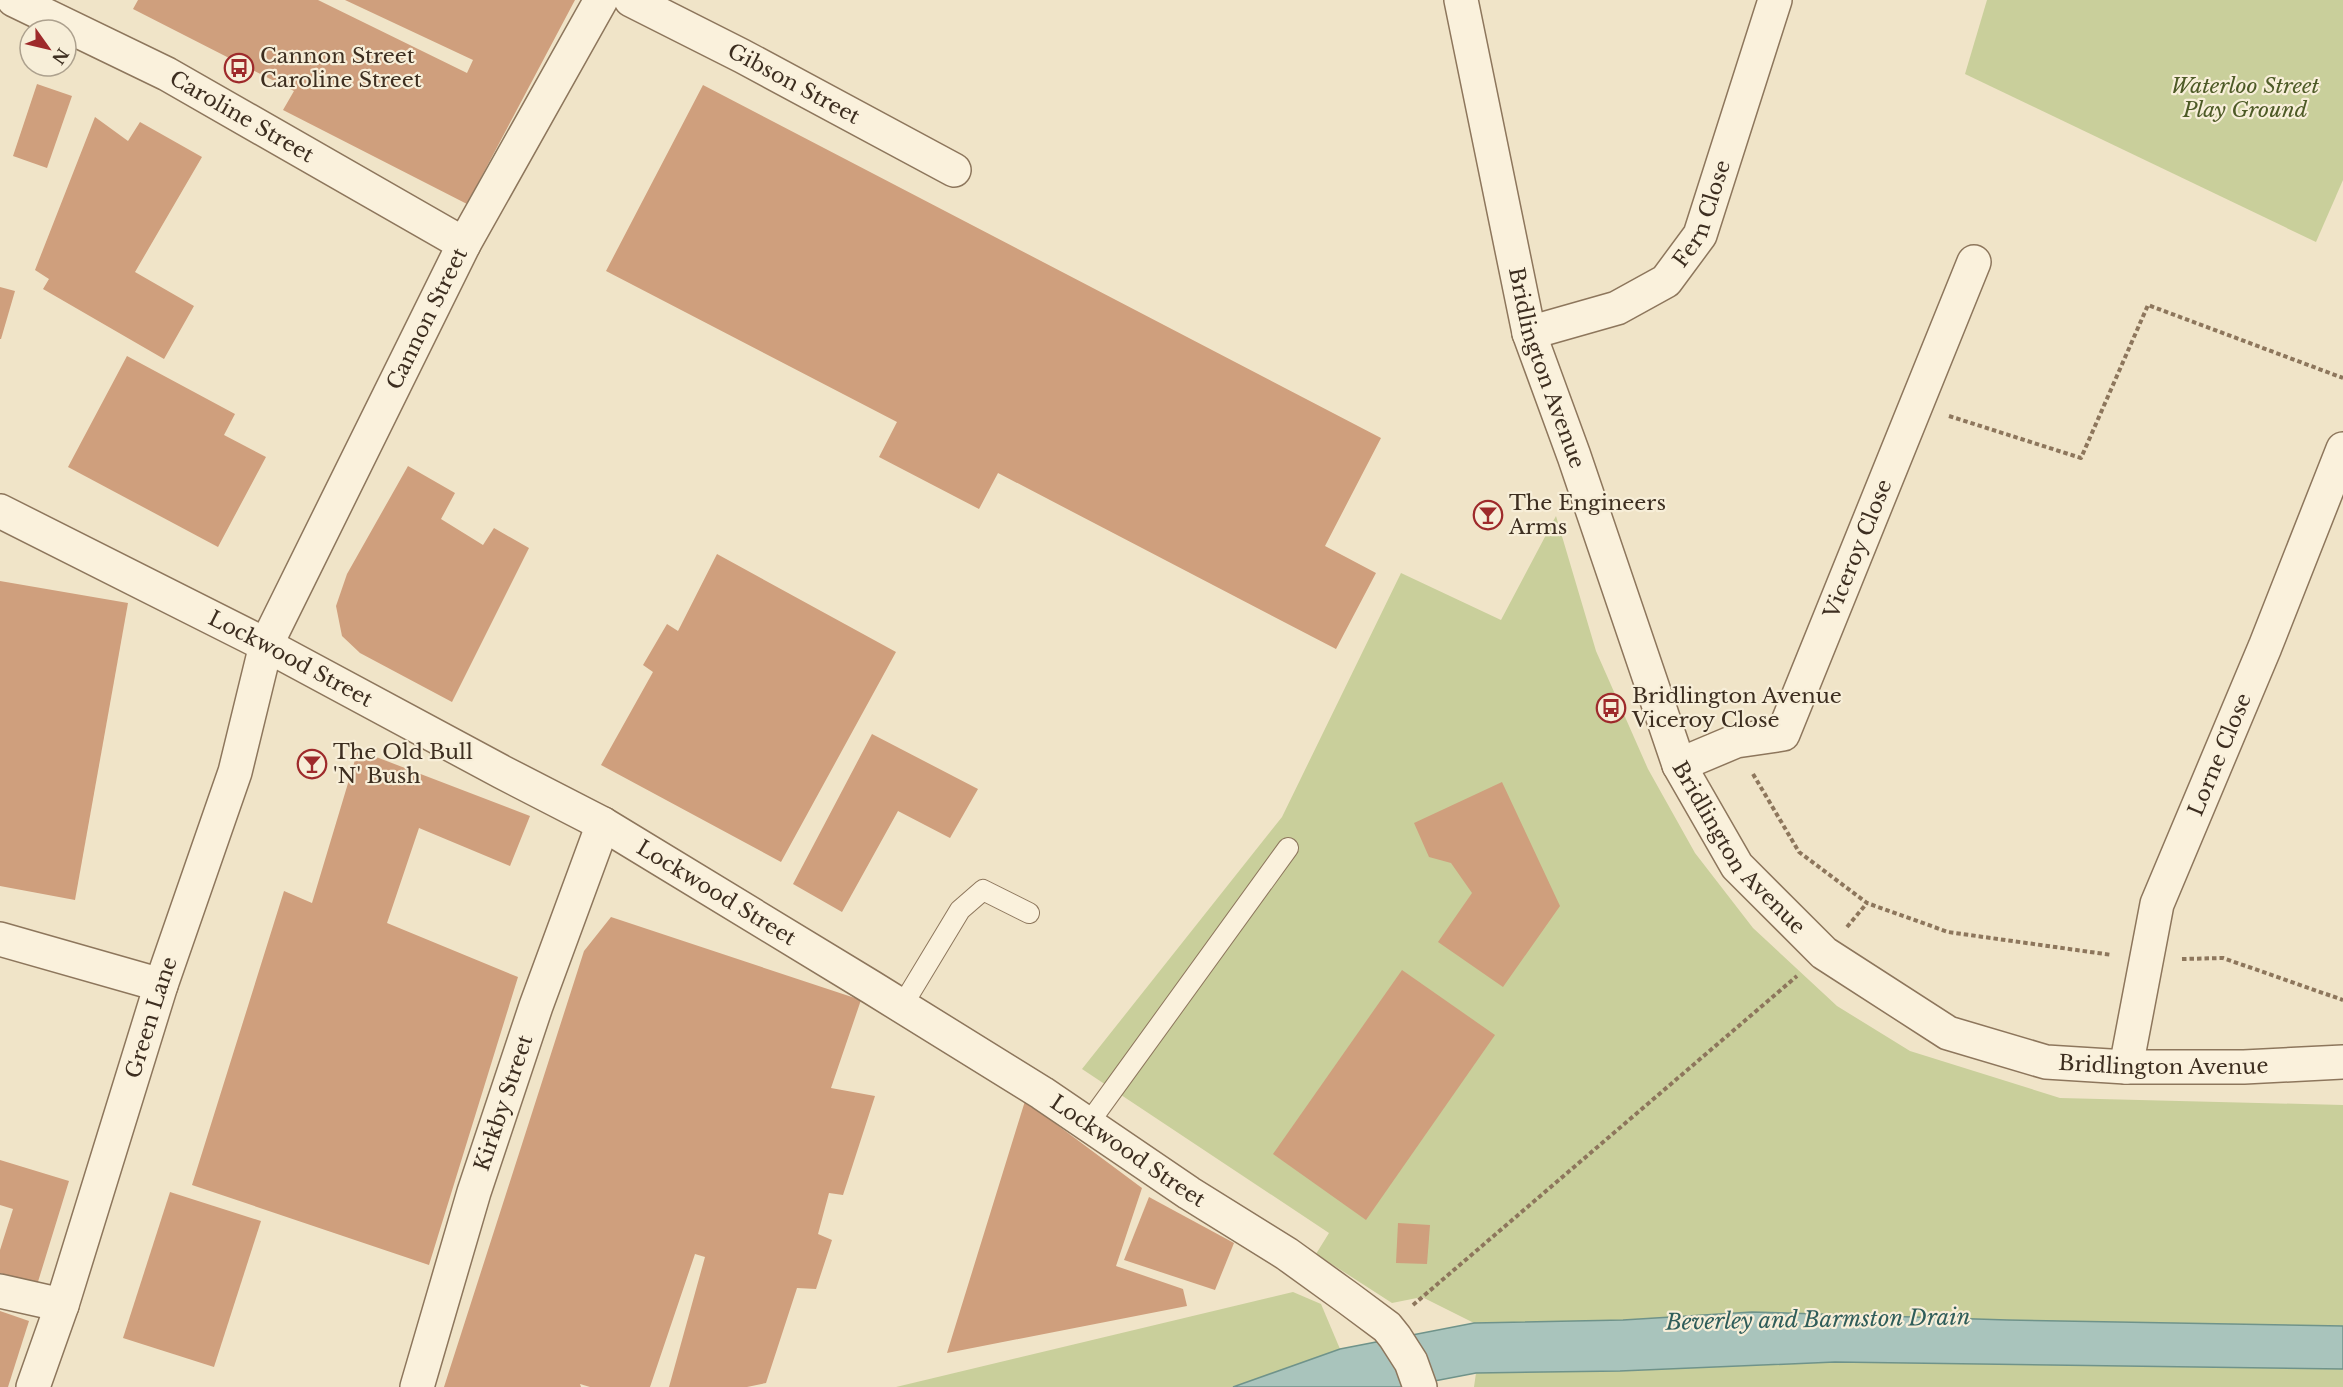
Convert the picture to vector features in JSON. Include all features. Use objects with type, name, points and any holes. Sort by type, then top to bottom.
[{"type":"street","name":"Caroline Street","points":[[14,0],[167,74],[464,244]]},
{"type":"street","name":"Cannon Street","points":[[266,645],[464,244],[601,0]]},
{"type":"street","name":"Gibson Street","points":[[631,0],[742,56],[954,170]]},
{"type":"street","name":"Bridlington Avenue","points":[[1461,0],[1529,333],[1586,490],[1679,765],[1737,866],[1824,953],[1948,1033],[2046,1062],[2126,1067],[2244,1067],[2343,1062]]},
{"type":"street","name":"Fern Close","points":[[1529,333],[1617,308],[1666,281],[1673,272],[1700,235],[1775,0]]},
{"type":"street","name":"Viceroy Close","points":[[1679,765],[1736,741],[1783,734],[1974,262]]},
{"type":"street","name":"Lorne Close","points":[[2126,1067],[2157,904],[2265,647],[2343,449]]},
{"type":"street","name":"Lockwood Street","points":[[0,511],[266,645],[603,824],[1042,1093],[1189,1193],[1287,1254],[1391,1332]]},
{"type":"street","name":"Green Lane","points":[[33,1387],[63,1305],[161,986],[235,772],[266,645]]},
{"type":"street","name":"Kirkby Street","points":[[417,1387],[478,1181],[536,1006],[603,824]]},
{"type":"street","points":[[0,939],[161,986]]},
{"type":"street","points":[[0,1291],[63,1305]]},
{"type":"street","points":[[1391,1332],[1411,1362],[1420,1387]]},
{"type":"lane","points":[[1088,1124],[1288,848]]},
{"type":"lane","points":[[902,1006],[960,910],[983,890],[1029,913]]},
{"type":"path","points":[[1915,405],[2081,459],[2148,305],[2343,378]]},
{"type":"path","points":[[1736,741],[1764,796],[1799,852],[1867,903],[1948,932],[2146,960],[2223,958],[2343,1000]]},
{"type":"path","points":[[1391,1332],[1824,953]]},
{"type":"green space","name":"Waterloo Street Play Ground","points":[[1987,0],[2343,0],[2343,180],[2316,242],[1965,74]]},
{"type":"green space","points":[[1556,516],[1596,651],[1648,769],[1695,853],[1753,928],[1837,1006],[1910,1051],[2060,1098],[2343,1105],[2343,1326],[2008,1320],[1752,1312],[1623,1320],[1474,1323],[1422,1297],[1392,1303],[1316,1254],[1329,1233],[1082,1069],[1282,817],[1401,573],[1501,620]]},
{"type":"green space","points":[[1293,1292],[1321,1304],[1340,1349],[1233,1387],[896,1387]]},
{"type":"green space","points":[[1835,1362],[2343,1369],[2343,1387],[1474,1387],[1476,1373],[1620,1371]]},
{"type":"water","name":"Beverley and Barmston Drain","points":[[1752,1312],[2008,1320],[2343,1326],[2343,1369],[1835,1362],[1620,1371],[1476,1373],[1403,1387],[1233,1387],[1340,1349],[1474,1323],[1623,1320]]},
{"type":"building","points":[[138,0],[318,0],[467,73],[473,60],[345,0],[575,0],[467,204],[283,110],[294,91],[133,9]]},
{"type":"building","points":[[37,84],[72,96],[47,168],[13,156]]},
{"type":"building","points":[[703,85],[1381,438],[1325,546],[1376,573],[1336,649],[998,473],[979,509],[879,457],[897,422],[606,271]]},
{"type":"building","points":[[95,117],[128,141],[140,122],[202,157],[135,272],[194,306],[164,359],[43,289],[49,279],[35,270]]},
{"type":"building","points":[[0,287],[15,291],[1,339],[0,339]]},
{"type":"building","points":[[127,356],[235,414],[224,435],[266,457],[218,547],[68,467]]},
{"type":"building","points":[[408,466],[455,493],[441,519],[483,545],[494,528],[529,548],[452,702],[360,653],[342,636],[336,606],[347,574]]},
{"type":"building","points":[[717,554],[896,652],[781,862],[601,765],[653,672],[643,665],[667,624],[678,631]]},
{"type":"building","points":[[0,581],[128,603],[75,900],[0,886]]},
{"type":"building","points":[[872,734],[978,789],[950,838],[898,811],[842,912],[793,884]]},
{"type":"building","points":[[358,750],[530,816],[510,866],[419,828],[387,923],[518,977],[429,1265],[192,1185],[284,891],[312,903]]},
{"type":"building","points":[[1502,782],[1560,906],[1503,987],[1438,942],[1472,893],[1451,863],[1429,857],[1414,823]]},
{"type":"building","points":[[611,917],[861,1000],[831,1088],[875,1096],[843,1195],[829,1193],[818,1234],[832,1240],[816,1289],[797,1288],[766,1383],[747,1387],[669,1387],[705,1257],[695,1254],[650,1387],[590,1387],[580,1384],[581,1387],[444,1387],[584,951]]},
{"type":"building","points":[[1402,970],[1495,1035],[1366,1220],[1273,1154]]},
{"type":"building","points":[[1025,1101],[1142,1188],[1116,1266],[1183,1289],[1187,1306],[947,1353]]},
{"type":"building","points":[[0,1160],[69,1181],[37,1285],[0,1273],[0,1250],[13,1209],[0,1205]]},
{"type":"building","points":[[170,1192],[261,1221],[214,1367],[123,1338]]},
{"type":"building","points":[[1149,1197],[1234,1243],[1215,1290],[1124,1260]]},
{"type":"building","points":[[1398,1223],[1430,1225],[1427,1264],[1396,1263]]},
{"type":"building","points":[[0,1311],[29,1321],[8,1387],[0,1387]]},
{"type":"place","name":"Cannon Street Caroline Street","points":[[239,68]]},
{"type":"place","name":"The Engineers Arms","points":[[1488,515]]},
{"type":"place","name":"Bridlington Avenue Viceroy Close","points":[[1611,708]]},
{"type":"place","name":"The Old Bull 'N' Bush","points":[[312,764]]}]
